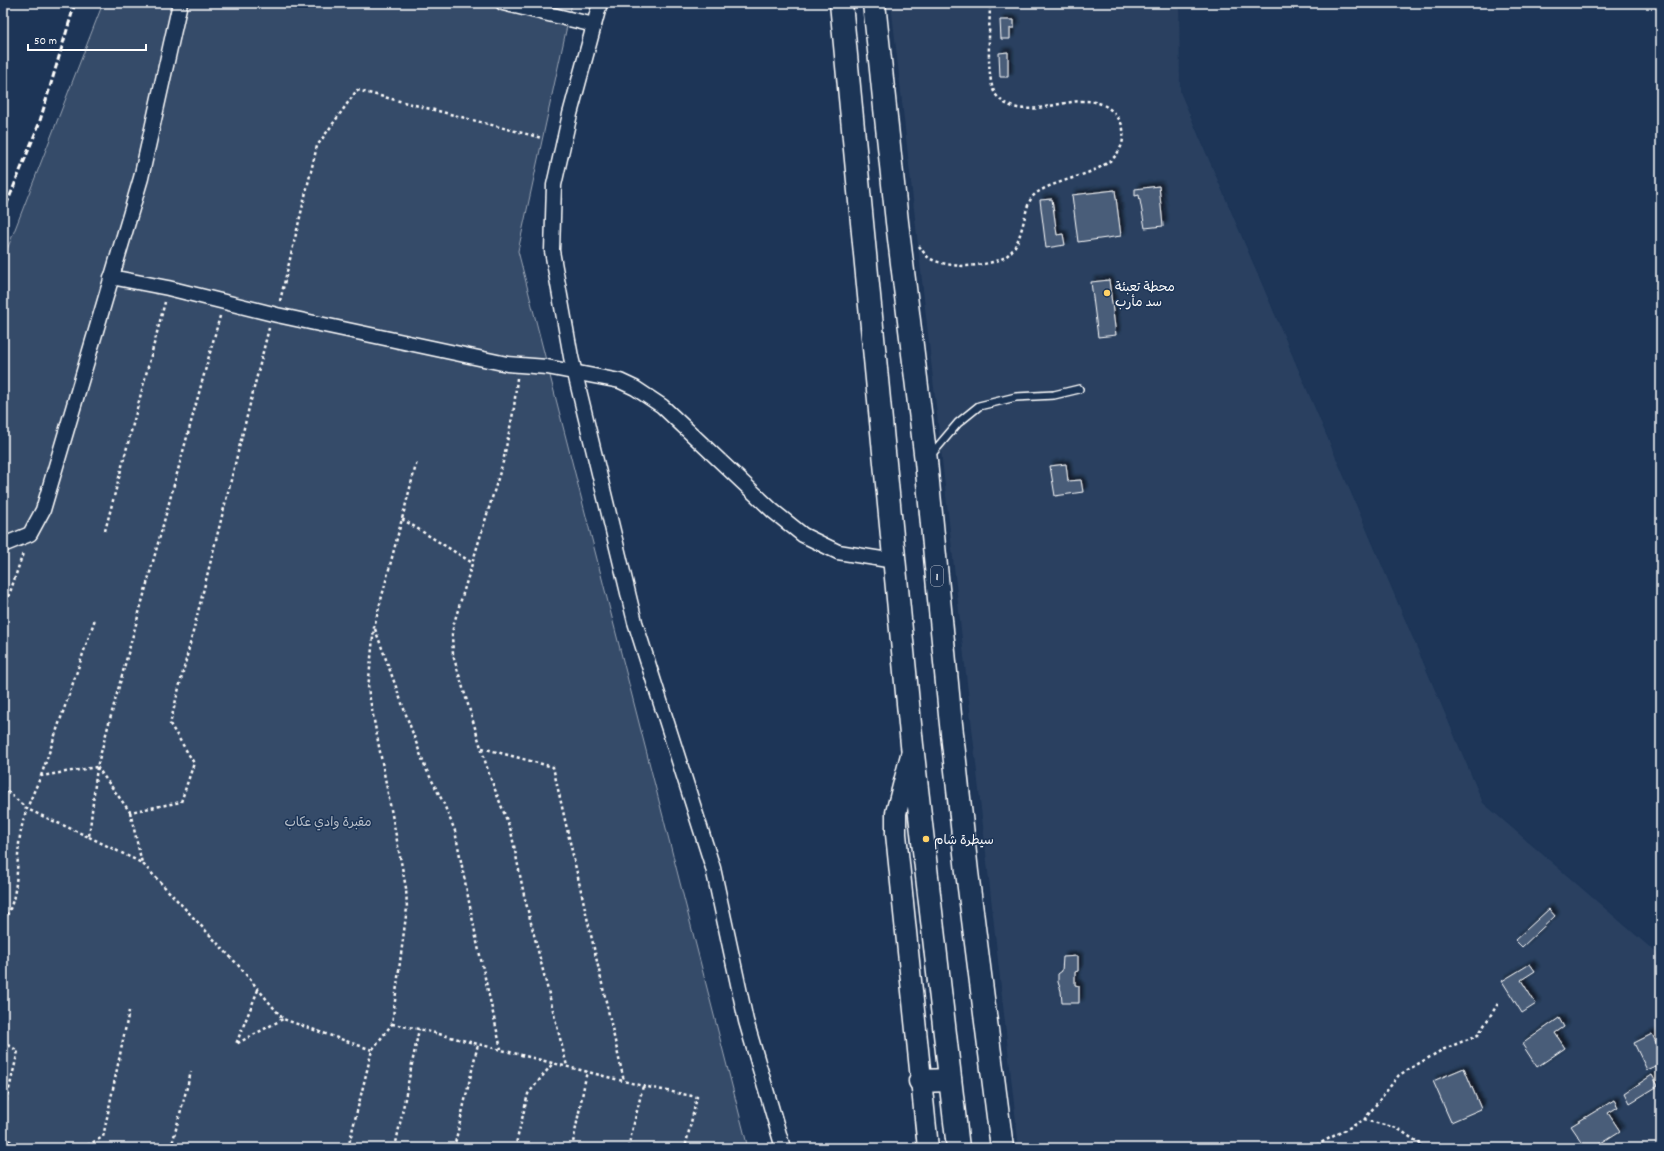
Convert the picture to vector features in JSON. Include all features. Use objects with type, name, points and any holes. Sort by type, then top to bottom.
[{"type":"highway","points":[[840,3],[912,745],[958,1148]]},
{"type":"highway","name":"1","points":[[874,3],[897,222],[926,461],[950,715],[967,872],[1002,1148]]},
{"type":"highway","points":[[920,1081],[950,1080]]},
{"type":"main road","points":[[912,745],[908,771],[896,813],[896,834],[928,1148]]},
{"type":"street","points":[[3,545],[30,534],[45,502],[141,178],[180,3]]},
{"type":"street","points":[[503,3],[594,25]]},
{"type":"street","points":[[600,3],[570,114],[554,185],[552,251],[575,372],[636,622],[713,868],[746,1021],[783,1148]]},
{"type":"street","points":[[111,278],[168,288],[275,314],[518,366],[547,367],[620,381],[649,396],[782,520],[803,535],[838,552],[894,561]]},
{"type":"lane","points":[[926,461],[958,423],[979,406],[1016,398],[1054,395],[1079,389]]},
{"type":"path","points":[[897,222],[930,258],[957,266],[992,263],[1009,255],[1017,244],[1028,204],[1036,193],[1051,185],[1097,169],[1114,159],[1121,147],[1123,128],[1118,118],[1109,108],[1096,101],[1022,110],[1010,108],[996,95],[990,78],[990,3]]},
{"type":"path","points":[[130,812],[181,802],[194,763],[170,724],[317,146],[357,90],[542,138]]},
{"type":"path","points":[[105,531],[168,288]]},
{"type":"path","points":[[89,836],[97,767],[224,302]]},
{"type":"path","points":[[518,366],[514,408],[504,455],[471,562],[454,623],[451,644],[489,774],[511,830],[524,896],[567,1066]]},
{"type":"path","points":[[348,1148],[372,1050],[392,1024],[407,908],[406,888],[368,689],[374,627],[417,461]]},
{"type":"path","points":[[402,518],[471,562]]},
{"type":"path","points":[[3,614],[30,534]]},
{"type":"path","points":[[3,920],[8,914],[14,900],[21,830],[27,809],[41,776],[95,619]]},
{"type":"path","points":[[374,627],[425,767],[443,802],[455,831],[477,942],[501,1049]]},
{"type":"path","points":[[482,748],[553,767],[624,1081]]},
{"type":"path","points":[[41,776],[97,767]]},
{"type":"path","points":[[97,767],[130,812],[142,863]]},
{"type":"path","points":[[3,787],[27,809],[89,836],[142,863],[238,965],[283,1019],[372,1050]]},
{"type":"path","points":[[258,990],[236,1044],[283,1019]]},
{"type":"path","points":[[1311,1148],[1364,1120],[1400,1075],[1442,1050],[1478,1035],[1499,1002]]},
{"type":"path","points":[[82,1148],[103,1137],[129,1011]]},
{"type":"path","points":[[392,1024],[501,1049],[643,1086],[697,1097],[685,1148]]},
{"type":"path","points":[[395,1148],[419,1029]]},
{"type":"path","points":[[3,1042],[18,1051],[3,1115]]},
{"type":"path","points":[[454,1148],[478,1044]]},
{"type":"path","points":[[515,1148],[528,1094],[554,1063]]},
{"type":"path","points":[[572,1148],[587,1071]]},
{"type":"path","points":[[171,1148],[191,1072]]},
{"type":"path","points":[[628,1148],[643,1086]]},
{"type":"path","points":[[1364,1120],[1397,1128],[1426,1148]]},
{"type":"path","points":[[3,1138],[26,1148]]},
{"type":"shaded area","points":[[891,3],[1179,3],[1180,92],[1483,803],[1661,957],[1661,1148],[1019,1148]]},
{"type":"green space","name":"مقبرة وادي عكاب","points":[[103,3],[572,3],[518,251],[748,1148],[3,1148],[3,260]]},
{"type":"building","points":[[1000,20],[1014,20],[1014,28],[1010,28],[1010,39],[1001,39]]},
{"type":"building","points":[[1008,52],[1008,77],[1000,77],[999,53]]},
{"type":"building","points":[[1159,186],[1163,226],[1145,228],[1139,195],[1135,196],[1135,189]]},
{"type":"building","points":[[1115,190],[1121,236],[1078,242],[1072,195]]},
{"type":"building","points":[[1052,199],[1057,235],[1063,234],[1065,245],[1046,248],[1040,200]]},
{"type":"building","points":[[1109,280],[1116,335],[1098,337],[1091,282]]},
{"type":"building","points":[[1066,464],[1068,481],[1081,480],[1083,492],[1055,496],[1050,466]]},
{"type":"building","points":[[1549,909],[1555,916],[1522,947],[1515,940]]},
{"type":"building","points":[[1078,956],[1078,971],[1075,972],[1075,985],[1079,986],[1079,1003],[1062,1003],[1058,974],[1062,971],[1063,957]]},
{"type":"building","points":[[1530,964],[1535,971],[1521,980],[1536,1004],[1522,1013],[1502,981]]},
{"type":"building","points":[[1559,1018],[1564,1027],[1555,1033],[1565,1048],[1537,1067],[1522,1044]]},
{"type":"building","points":[[1652,1034],[1661,1053],[1661,1064],[1647,1070],[1634,1043]]},
{"type":"building","points":[[1464,1068],[1481,1109],[1451,1122],[1433,1081]]},
{"type":"building","points":[[1652,1075],[1658,1086],[1630,1103],[1625,1093]]},
{"type":"building","points":[[1614,1100],[1618,1107],[1608,1113],[1620,1131],[1593,1148],[1586,1148],[1571,1126]]},
{"type":"railway","points":[[3,213],[39,124],[75,3]]},
{"type":"place","name":"محطة تعبئة سد مأرب","points":[[1107,293]]},
{"type":"place","name":"سيطرة شام","points":[[926,839]]}]
